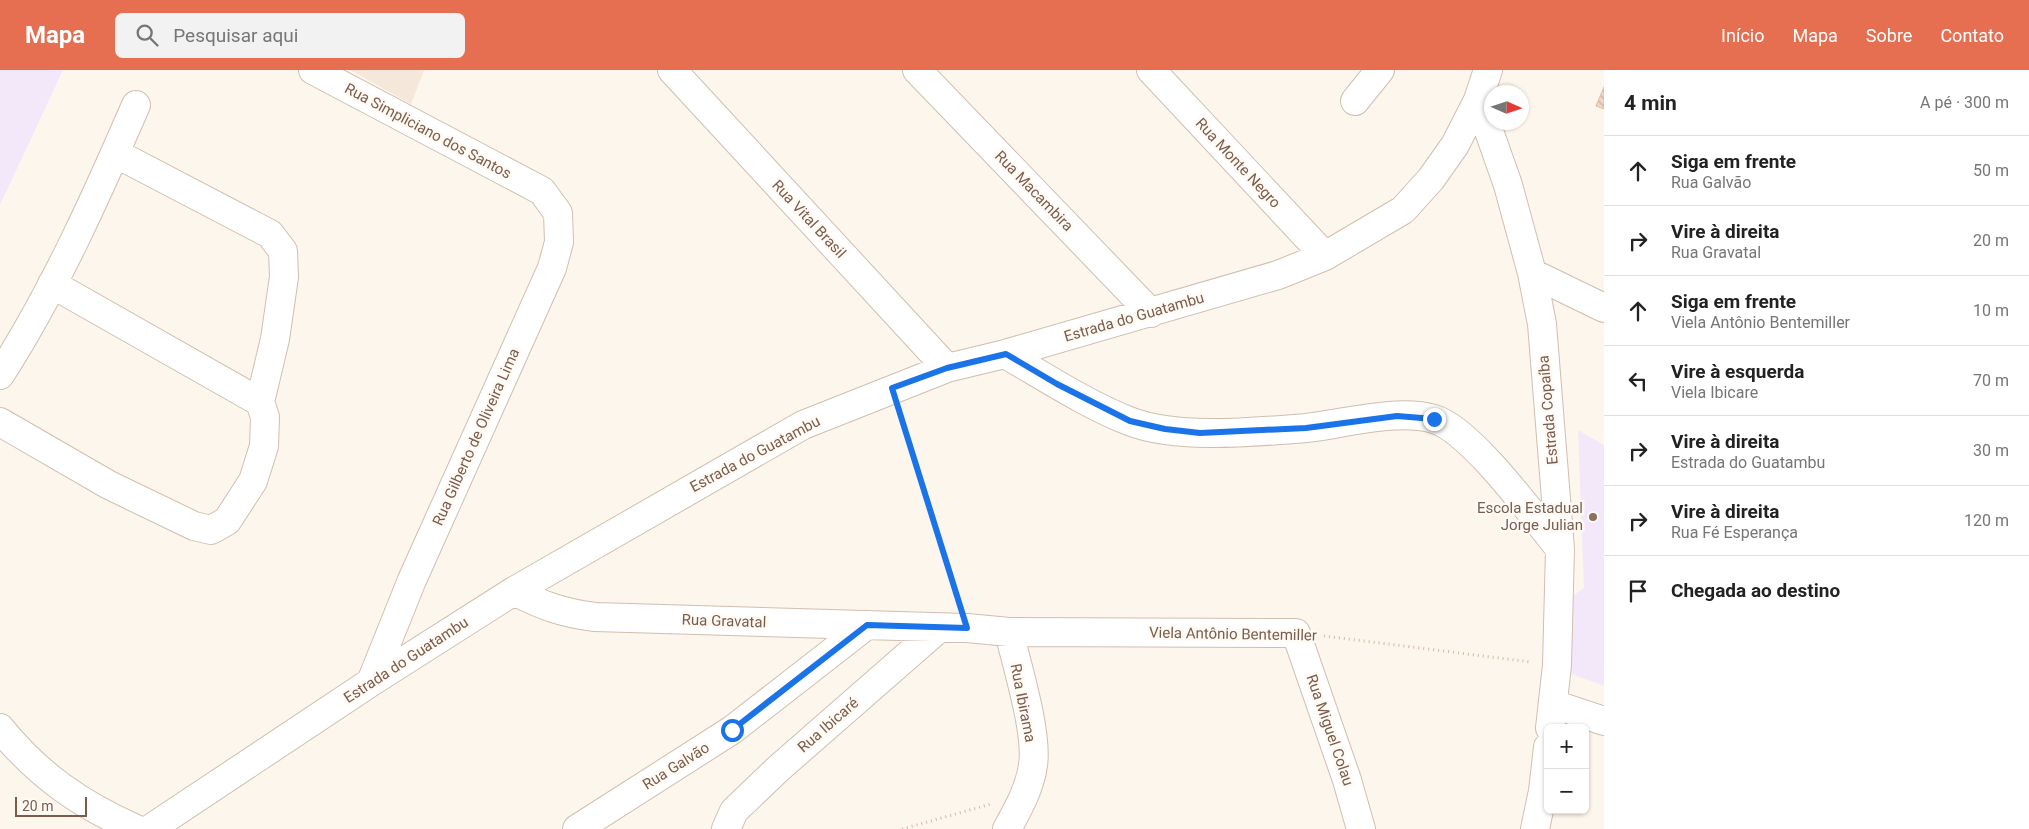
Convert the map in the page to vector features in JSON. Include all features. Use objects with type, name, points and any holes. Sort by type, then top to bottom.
[{"type":"street","name":"Rua Simpliciano dos Santos","points":[[313,70],[542,191]]},
{"type":"street","name":"Rua Vital Brasil","points":[[672,70],[947,368]]},
{"type":"street","name":"Rua Macambira","points":[[917,70],[1151,313]]},
{"type":"street","name":"Rua Monte Negro","points":[[1151,70],[1325,256]]},
{"type":"street","points":[[1355,101],[1380,70]]},
{"type":"street","name":"Estrada do Guatambu","points":[[150,829],[371,682],[514,591],[802,425],[892,388],[947,368],[1006,354],[1151,313],[1278,275],[1325,256],[1403,210],[1431,179],[1455,145],[1478,100],[1488,70]]},
{"type":"street","name":"Estrada Copaíba","points":[[1478,100],[1508,184],[1532,273],[1542,324],[1560,549],[1557,665],[1551,716]]},
{"type":"street","points":[[0,376],[9,342],[52,284],[136,105]]},
{"type":"street","points":[[0,422],[109,485],[194,526],[211,530],[227,521],[253,481],[264,446],[265,418],[260,402],[275,340],[284,277],[283,251],[270,234],[115,153]]},
{"type":"street","name":"Rua Gilberto de Oliveira Lima","points":[[371,682],[412,580],[552,268],[559,242],[558,213],[542,191]]},
{"type":"street","points":[[1532,273],[1604,308]]},
{"type":"street","points":[[52,284],[260,402]]},
{"type":"street","points":[[1006,354],[1057,384],[1130,421],[1165,429],[1200,433],[1306,428],[1397,416],[1434,419],[1458,433],[1497,472],[1560,549]]},
{"type":"street","name":"Rua Gravatal","points":[[514,591],[543,606],[564,613],[595,617],[867,625],[938,629]]},
{"type":"street","name":"Rua Galvão","points":[[577,829],[732,730],[867,625]]},
{"type":"street","name":"Viela Antônio Bentemiller","points":[[938,629],[967,628],[1008,632],[1296,633]]},
{"type":"street","name":"Rua Ibicaré","points":[[726,829],[734,811],[778,768],[938,629]]},
{"type":"street","name":"Rua Ibirama","points":[[1006,829],[1024,795],[1033,765],[1032,732],[1008,632]]},
{"type":"street","name":"Rua Miguel Colau","points":[[1296,633],[1347,780],[1361,829]]},
{"type":"street","points":[[1551,716],[1604,721]]},
{"type":"street","points":[[0,728],[22,755],[66,792],[108,817],[136,829]]},
{"type":"street","points":[[1535,829],[1546,769]]},
{"type":"path","points":[[892,388],[967,628]]},
{"type":"path","name":"Viela Antônio Bentemiller","points":[[1296,633],[1557,665]]},
{"type":"path","points":[[902,829],[1024,795]]},
{"type":"shaded area","points":[[0,70],[63,70],[0,205]]},
{"type":"shaded area","points":[[350,70],[424,70],[411,104]]},
{"type":"shaded area","name":"Escola Estadual Jorge Julian","points":[[1578,430],[1604,445],[1604,686],[1569,673],[1574,595],[1584,588]]},
{"type":"building","points":[[1604,87],[1604,109],[1596,106]]},
{"type":"place","name":"Escola Estadual Jorge Julian","points":[[1593,517]]},
{"type":"route","points":[[732,730],[867,625],[938,629],[967,628],[892,388],[947,368],[1006,354],[1057,384],[1130,421],[1165,429],[1200,433],[1306,428],[1397,416],[1434,419]]}]
